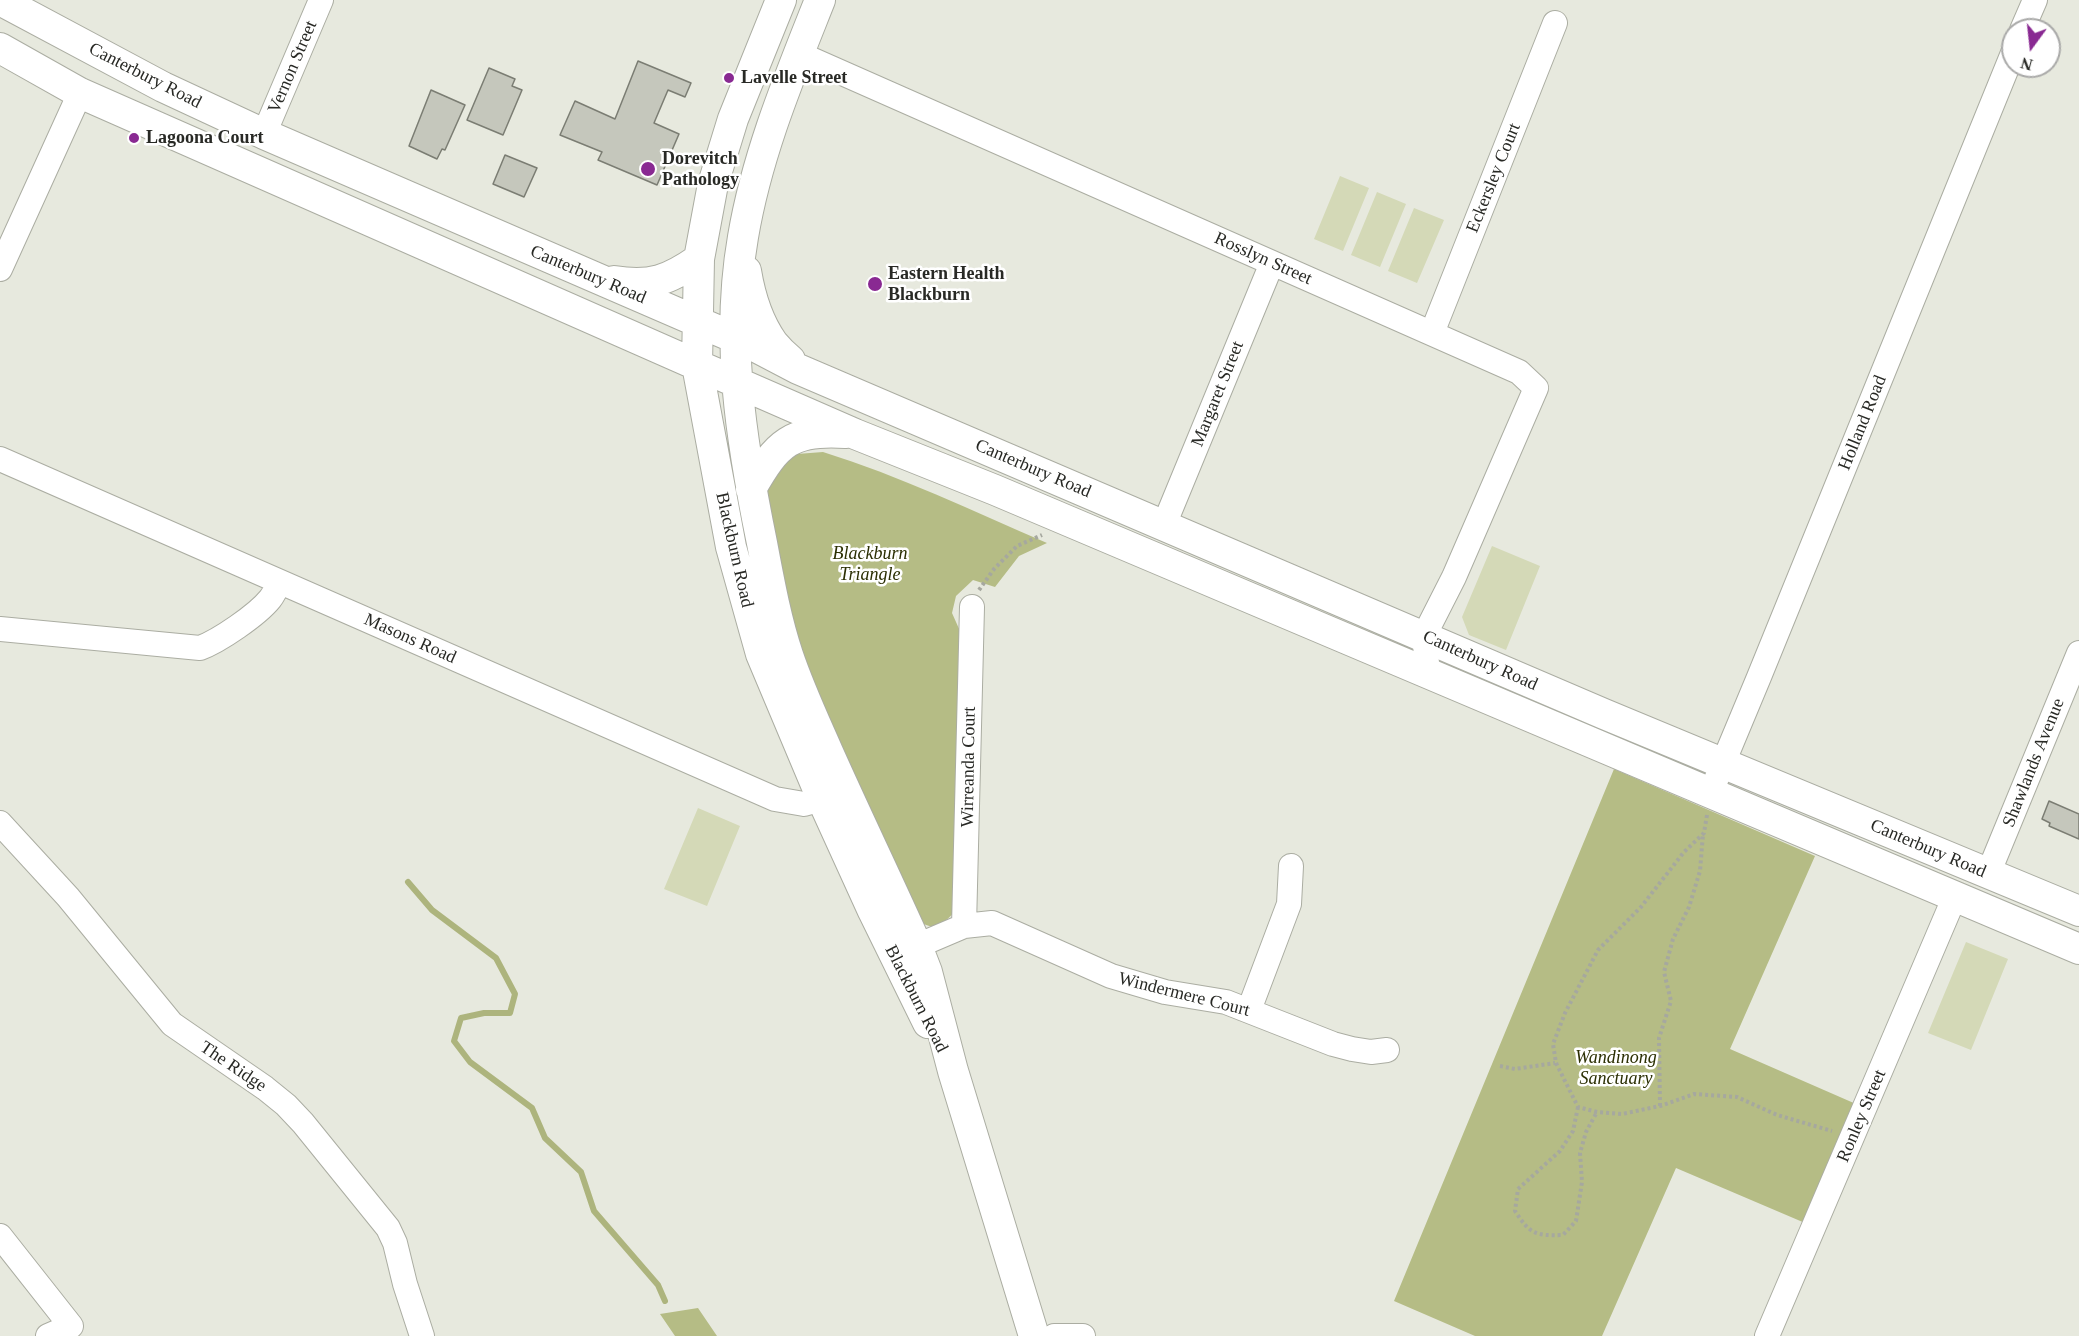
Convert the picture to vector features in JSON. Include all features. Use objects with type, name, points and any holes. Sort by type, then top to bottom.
[{"type":"main road","name":"Canterbury Road","points":[[0,0],[163,87],[264,134],[734,338],[798,369],[1723,764],[2079,911]]},
{"type":"main road","name":"Blackburn Road","points":[[781,0],[722,152],[709,203],[699,259],[697,365],[722,502],[746,606],[771,681],[833,794],[875,853],[906,952],[953,1071],[1034,1336]]},
{"type":"main road","name":"Blackburn Road","points":[[820,0],[797,53],[768,133],[742,238],[734,338],[736,382],[751,489],[775,607],[788,655],[806,703],[833,794],[873,911],[906,952]]},
{"type":"main road","name":"Canterbury Road","points":[[0,48],[80,93],[855,434],[995,490],[1428,672],[2079,949]]},
{"type":"main road","points":[[742,238],[749,290],[756,307],[773,343],[798,369]]},
{"type":"main road","points":[[594,278],[637,285],[670,276],[699,259]]},
{"type":"main road","points":[[751,489],[773,453],[789,440],[826,432],[855,434]]},
{"type":"main road","points":[[873,911],[877,889],[875,853]]},
{"type":"main road","points":[[1955,896],[1978,870]]},
{"type":"street","name":"Vernon Street","points":[[264,134],[321,0]]},
{"type":"street","points":[[2027,18],[2035,0]]},
{"type":"street","name":"Eckersley Court","points":[[1432,333],[1555,23]]},
{"type":"street","name":"Rosslyn Street","points":[[797,53],[1519,372],[1536,388],[1454,577],[1436,642]]},
{"type":"street","name":"Holland Road","points":[[1711,792],[2003,78]]},
{"type":"street","points":[[0,269],[80,93]]},
{"type":"street","name":"Margaret Street","points":[[1164,525],[1272,262]]},
{"type":"street","name":"Masons Road","points":[[0,459],[775,799],[804,804],[833,794]]},
{"type":"street","points":[[0,628],[200,648],[217,641],[263,606],[271,598],[279,582]]},
{"type":"street","name":"Wirreanda Court","points":[[964,926],[972,607]]},
{"type":"street","points":[[1428,672],[1436,642]]},
{"type":"street","name":"Shawlands Avenue","points":[[1978,870],[2079,653]]},
{"type":"street","name":"The Ridge","points":[[0,824],[62,890],[172,1024],[265,1088],[303,1123],[388,1228],[395,1243],[405,1284],[422,1336]]},
{"type":"street","points":[[1249,1010],[1289,904],[1291,866]]},
{"type":"street","name":"Ronley Street","points":[[1767,1336],[1955,896]]},
{"type":"street","name":"Windermere Court","points":[[906,952],[964,926],[992,923],[1111,976],[1165,992],[1204,997],[1249,1010],[1333,1044],[1371,1052],[1387,1050]]},
{"type":"street","points":[[0,1236],[71,1326],[48,1336]]},
{"type":"street","points":[[1054,1336],[1083,1336]]},
{"type":"path","points":[[972,607],[978,590],[994,569],[1017,546],[1050,532],[1040,528]]},
{"type":"path","points":[[1660,1106],[1659,1038],[1671,1001],[1664,972],[1673,939],[1689,907],[1700,871],[1711,792]]},
{"type":"path","points":[[1597,1112],[1586,1132],[1580,1153],[1581,1182],[1576,1221],[1563,1235],[1545,1235],[1527,1229],[1515,1211],[1518,1189],[1560,1151],[1573,1131],[1578,1107],[1556,1063],[1553,1044],[1564,1013],[1598,950],[1641,908],[1684,852],[1704,833]]},
{"type":"path","points":[[1500,1066],[1515,1069],[1556,1063]]},
{"type":"path","points":[[1578,1107],[1597,1112],[1622,1114],[1660,1106],[1694,1094],[1737,1097],[1777,1115],[1853,1138]]},
{"type":"green space","points":[[1340,176],[1369,188],[1343,251],[1314,239]]},
{"type":"green space","points":[[1377,192],[1406,204],[1380,267],[1351,255]]},
{"type":"green space","points":[[1414,208],[1444,220],[1417,283],[1388,271]]},
{"type":"green space","name":"Blackburn Triangle","points":[[823,452],[908,483],[1047,543],[1019,556],[995,587],[973,580],[956,596],[952,613],[960,631],[959,907],[939,925],[929,926],[915,919],[791,629],[771,543],[766,480],[784,455]]},
{"type":"green space","points":[[1492,546],[1540,566],[1506,650],[1469,635],[1462,617]]},
{"type":"green space","name":"Wandinong Sanctuary","points":[[1614,769],[1815,856],[1730,1049],[1856,1104],[1805,1223],[1676,1168],[1602,1336],[1475,1336],[1394,1301]]},
{"type":"green space","points":[[698,808],[740,826],[707,906],[664,889]]},
{"type":"green space","points":[[1966,942],[2008,959],[1971,1050],[1928,1033]]},
{"type":"green space","points":[[698,1308],[717,1336],[675,1336],[660,1314]]},
{"type":"building","points":[[638,61],[691,83],[685,97],[668,90],[654,123],[679,134],[657,185],[598,160],[602,152],[560,135],[575,101],[615,119]]},
{"type":"building","points":[[489,68],[515,79],[512,86],[522,90],[503,135],[467,120]]},
{"type":"building","points":[[431,90],[465,105],[445,150],[442,149],[437,159],[409,146]]},
{"type":"building","points":[[505,155],[537,168],[524,197],[493,184]]},
{"type":"building","points":[[2049,801],[2079,814],[2079,839],[2049,826],[2050,823],[2042,819]]},
{"type":"waterway","points":[[408,882],[432,910],[496,958],[515,994],[510,1013],[484,1013],[461,1018],[454,1041],[470,1062],[532,1108],[545,1138],[581,1172],[594,1211],[658,1285],[665,1301]]},
{"type":"place","name":"Lavelle Street","points":[[729,78]]},
{"type":"place","name":"Lagoona Court","points":[[134,138]]},
{"type":"place","name":"Dorevitch Pathology","points":[[648,169]]},
{"type":"place","name":"Eastern Health Blackburn","points":[[875,284]]}]
